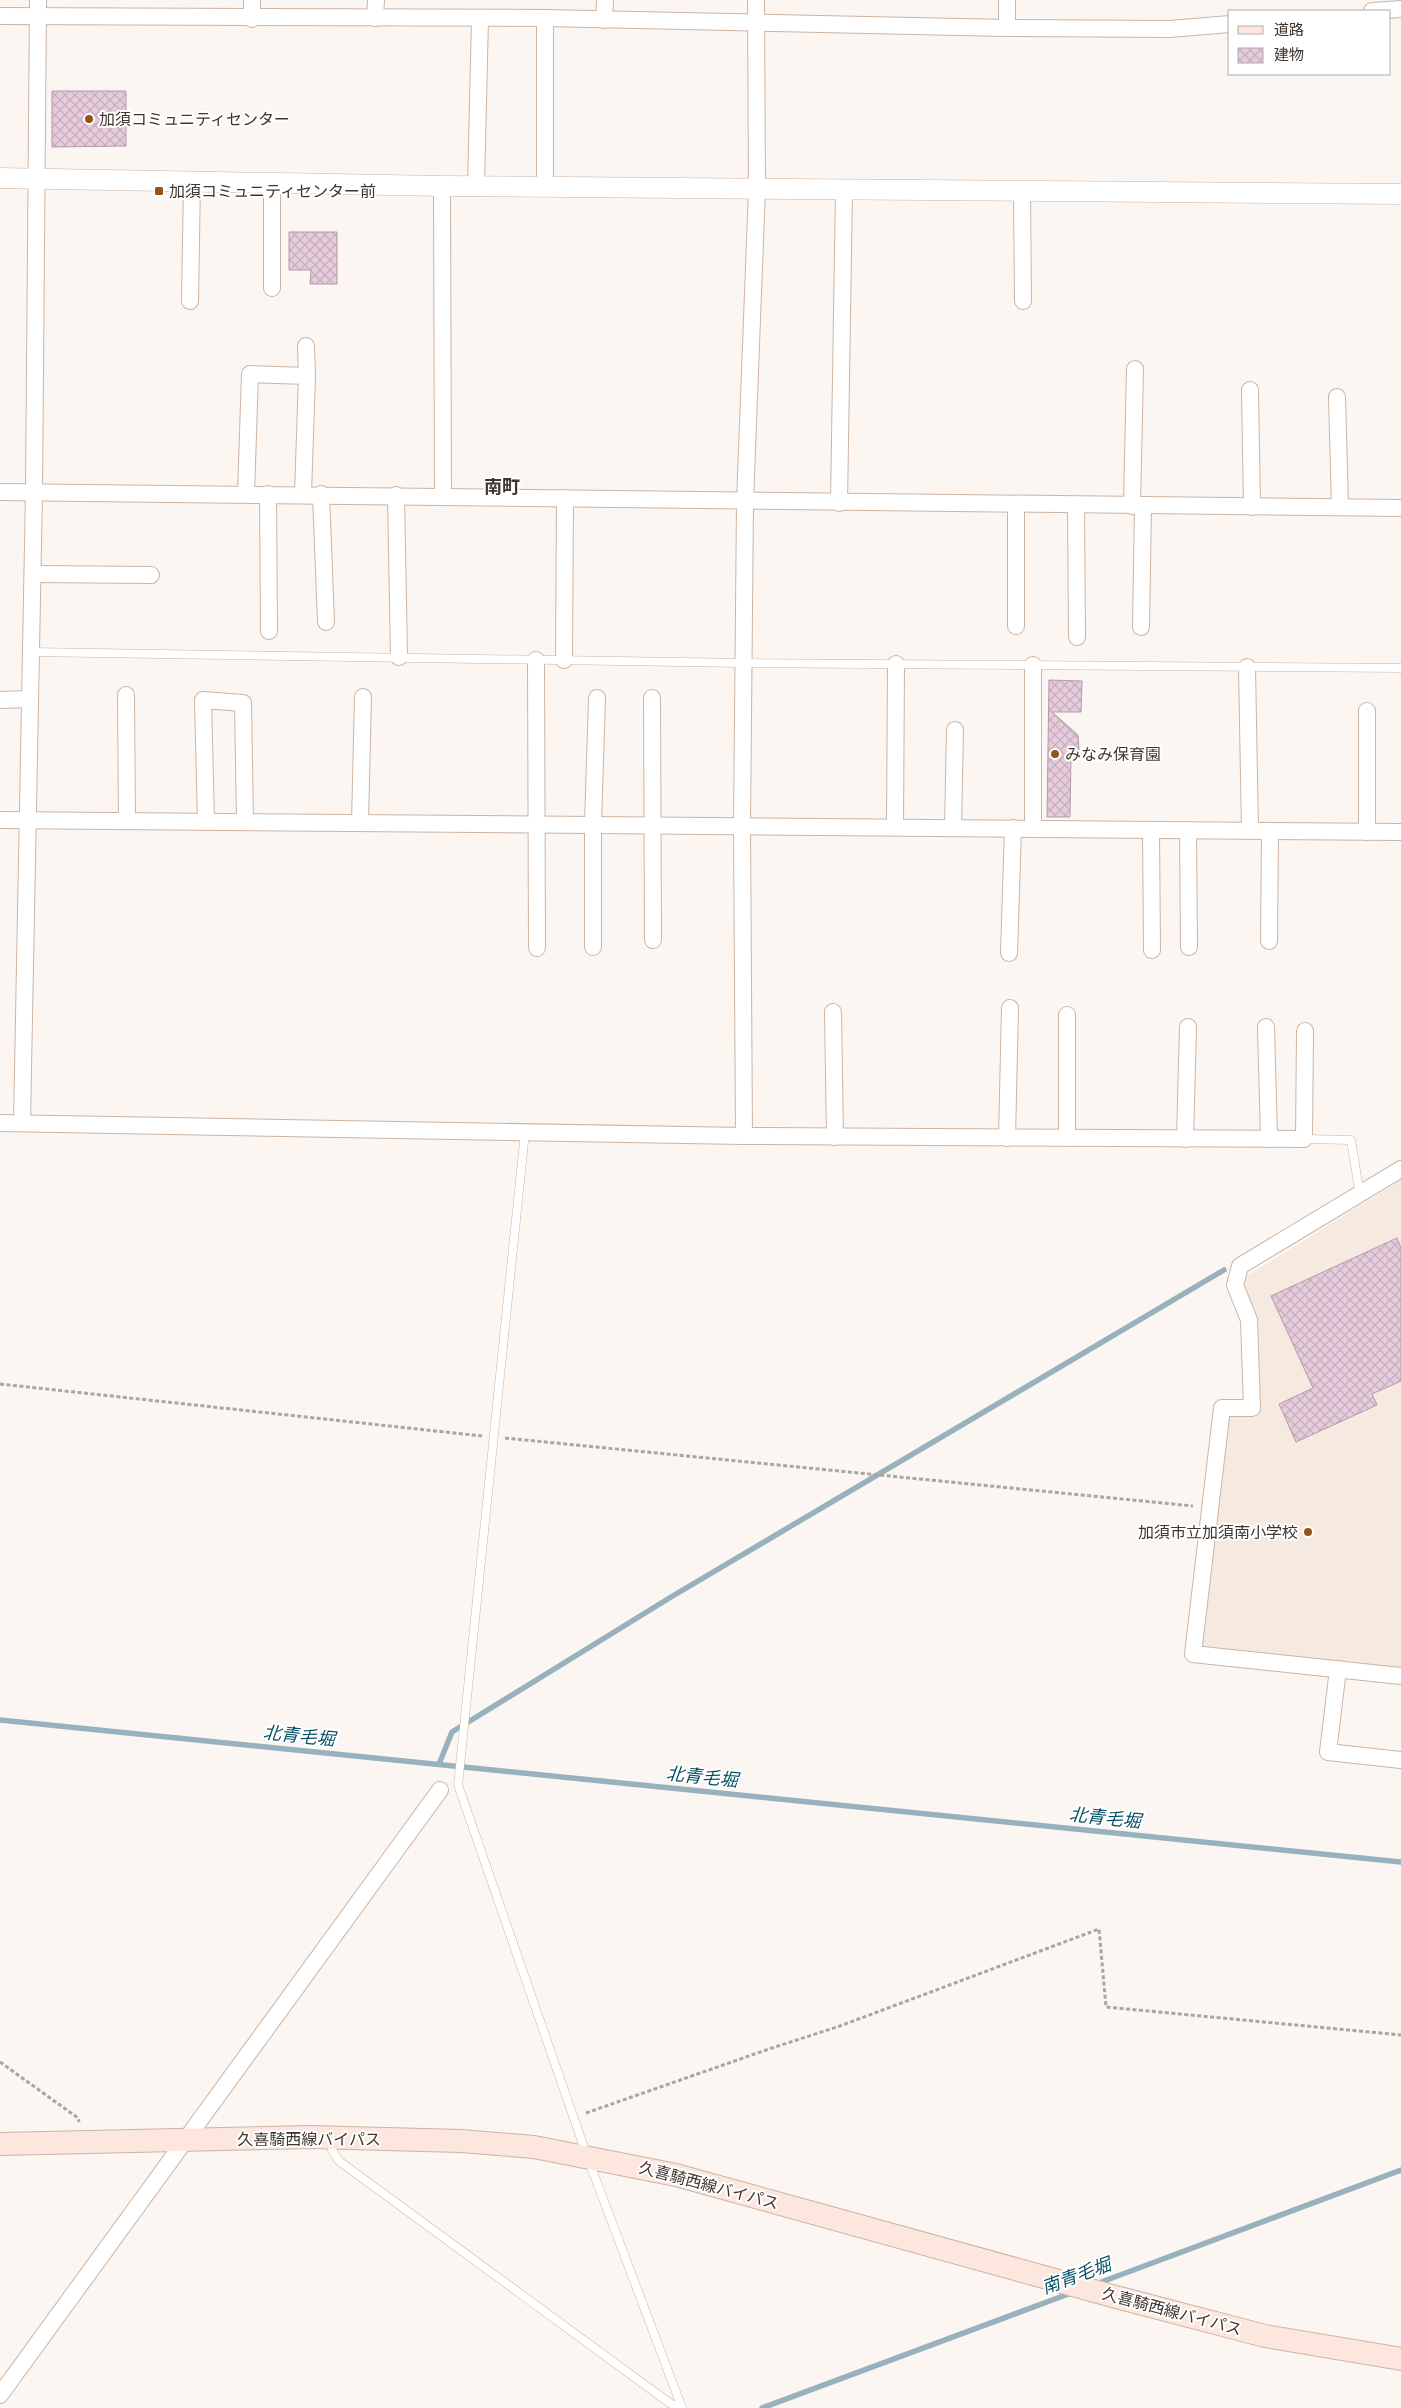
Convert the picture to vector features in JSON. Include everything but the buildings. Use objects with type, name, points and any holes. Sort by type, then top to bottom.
[{"type":"main road","name":"久喜騎西線バイパス","points":[[0,2144],[333,2137],[461,2141],[534,2147],[588,2156],[676,2175],[1116,2297],[1265,2336],[1401,2359]]},
{"type":"street","points":[[252,0],[252,18]]},
{"type":"street","points":[[375,18],[376,0]]},
{"type":"street","points":[[604,20],[605,0]]},
{"type":"street","points":[[744,1136],[742,826],[745,502],[757,189],[756,0]]},
{"type":"street","points":[[1007,0],[1007,28]]},
{"type":"street","points":[[22,1122],[33,574],[38,179],[38,8]]},
{"type":"street","points":[[0,16],[38,8],[252,18],[545,18],[1007,28],[1170,29],[1228,24]]},
{"type":"street","points":[[1382,10],[1401,8]]},
{"type":"street","points":[[476,186],[480,18]]},
{"type":"street","points":[[545,18],[545,187]]},
{"type":"street","points":[[0,178],[442,186],[1401,194]]},
{"type":"street","points":[[190,301],[192,182]]},
{"type":"street","points":[[272,183],[272,288]]},
{"type":"street","points":[[442,186],[443,495]]},
{"type":"street","points":[[839,503],[844,190]]},
{"type":"street","points":[[1022,191],[1023,301]]},
{"type":"street","points":[[303,494],[307,376],[306,346]]},
{"type":"street","points":[[1135,369],[1141,627]]},
{"type":"street","points":[[246,494],[250,374],[307,376]]},
{"type":"street","points":[[1250,390],[1252,507]]},
{"type":"street","points":[[1337,398],[1340,507]]},
{"type":"street","points":[[0,492],[443,495],[745,502],[1401,508]]},
{"type":"street","points":[[268,494],[269,631]]},
{"type":"street","points":[[321,494],[326,622]]},
{"type":"street","points":[[396,495],[399,658]]},
{"type":"street","points":[[564,660],[565,498]]},
{"type":"street","points":[[1016,505],[1016,626]]},
{"type":"street","points":[[1076,505],[1077,637]]},
{"type":"street","points":[[33,574],[151,576]]},
{"type":"street","points":[[536,660],[537,948]]},
{"type":"street","points":[[895,827],[896,664]]},
{"type":"street","points":[[1033,665],[1033,828]]},
{"type":"street","points":[[1247,667],[1250,831]]},
{"type":"street","points":[[126,695],[127,821]]},
{"type":"street","points":[[360,823],[362,697]]},
{"type":"street","points":[[594,947],[593,824],[597,698]]},
{"type":"street","points":[[652,698],[653,940]]},
{"type":"street","points":[[0,700],[30,700]]},
{"type":"street","points":[[206,822],[203,700],[242,703],[245,822]]},
{"type":"street","points":[[1367,711],[1367,832]]},
{"type":"street","points":[[954,828],[955,730]]},
{"type":"street","points":[[0,820],[1401,832]]},
{"type":"street","points":[[1009,953],[1013,828]]},
{"type":"street","points":[[1152,830],[1152,950]]},
{"type":"street","points":[[1188,830],[1189,947]]},
{"type":"street","points":[[1269,941],[1270,831]]},
{"type":"street","points":[[1007,1138],[1010,1008]]},
{"type":"street","points":[[833,1012],[835,1137]]},
{"type":"street","points":[[1067,1015],[1067,1138]]},
{"type":"street","points":[[1185,1139],[1188,1027]]},
{"type":"street","points":[[1266,1027],[1269,1139]]},
{"type":"street","points":[[0,1122],[744,1136],[1304,1139],[1305,1032]]},
{"type":"street","points":[[1401,1169],[1240,1266],[1235,1285],[1249,1320],[1252,1408],[1222,1408],[1193,1654],[1401,1676]]},
{"type":"street","points":[[1338,1669],[1328,1752],[1401,1760]]},
{"type":"street","points":[[0,2395],[440,1790]]},
{"type":"lane","points":[[31,652],[744,663],[1401,668]]},
{"type":"lane","points":[[525,1132],[458,1782],[574,2117],[681,2407]]},
{"type":"lane","points":[[1304,1139],[1351,1140],[1360,1195]]},
{"type":"lane","points":[[440,1790],[458,1782]]},
{"type":"lane","points":[[333,2137],[332,2150],[339,2161],[671,2404],[681,2407]]},
{"type":"path","points":[[0,1384],[494,1437],[1209,1508]]},
{"type":"path","points":[[574,2117],[840,2026],[1099,1930],[1106,2007],[1401,2035]]},
{"type":"path","points":[[0,2062],[78,2118],[78,2142]]},
{"type":"shaded area","name":"加須市立加須南小学校","points":[[1401,1180],[1401,1672],[1208,1652],[1203,1646],[1228,1417],[1259,1417],[1256,1320],[1243,1285],[1246,1277]]},
{"type":"waterway","points":[[439,1764],[452,1732],[671,1597],[1224,1270]]},
{"type":"waterway","name":"北青毛堀","points":[[0,1720],[1401,1862]]},
{"type":"waterway","name":"南青毛堀","points":[[1096,2284],[1401,2170]]},
{"type":"waterway","name":"南青毛堀","points":[[762,2408],[1071,2293]]},
{"type":"place","name":"加須コミュニティセンター","points":[[89,119]]},
{"type":"place","name":"加須コミュニティセンター前","points":[[159,191]]},
{"type":"place","name":"みなみ保育園","points":[[1055,754]]},
{"type":"place","name":"加須市立加須南小学校","points":[[1308,1532]]},
{"type":"district","name":"南町","points":[[502,486]]}]
